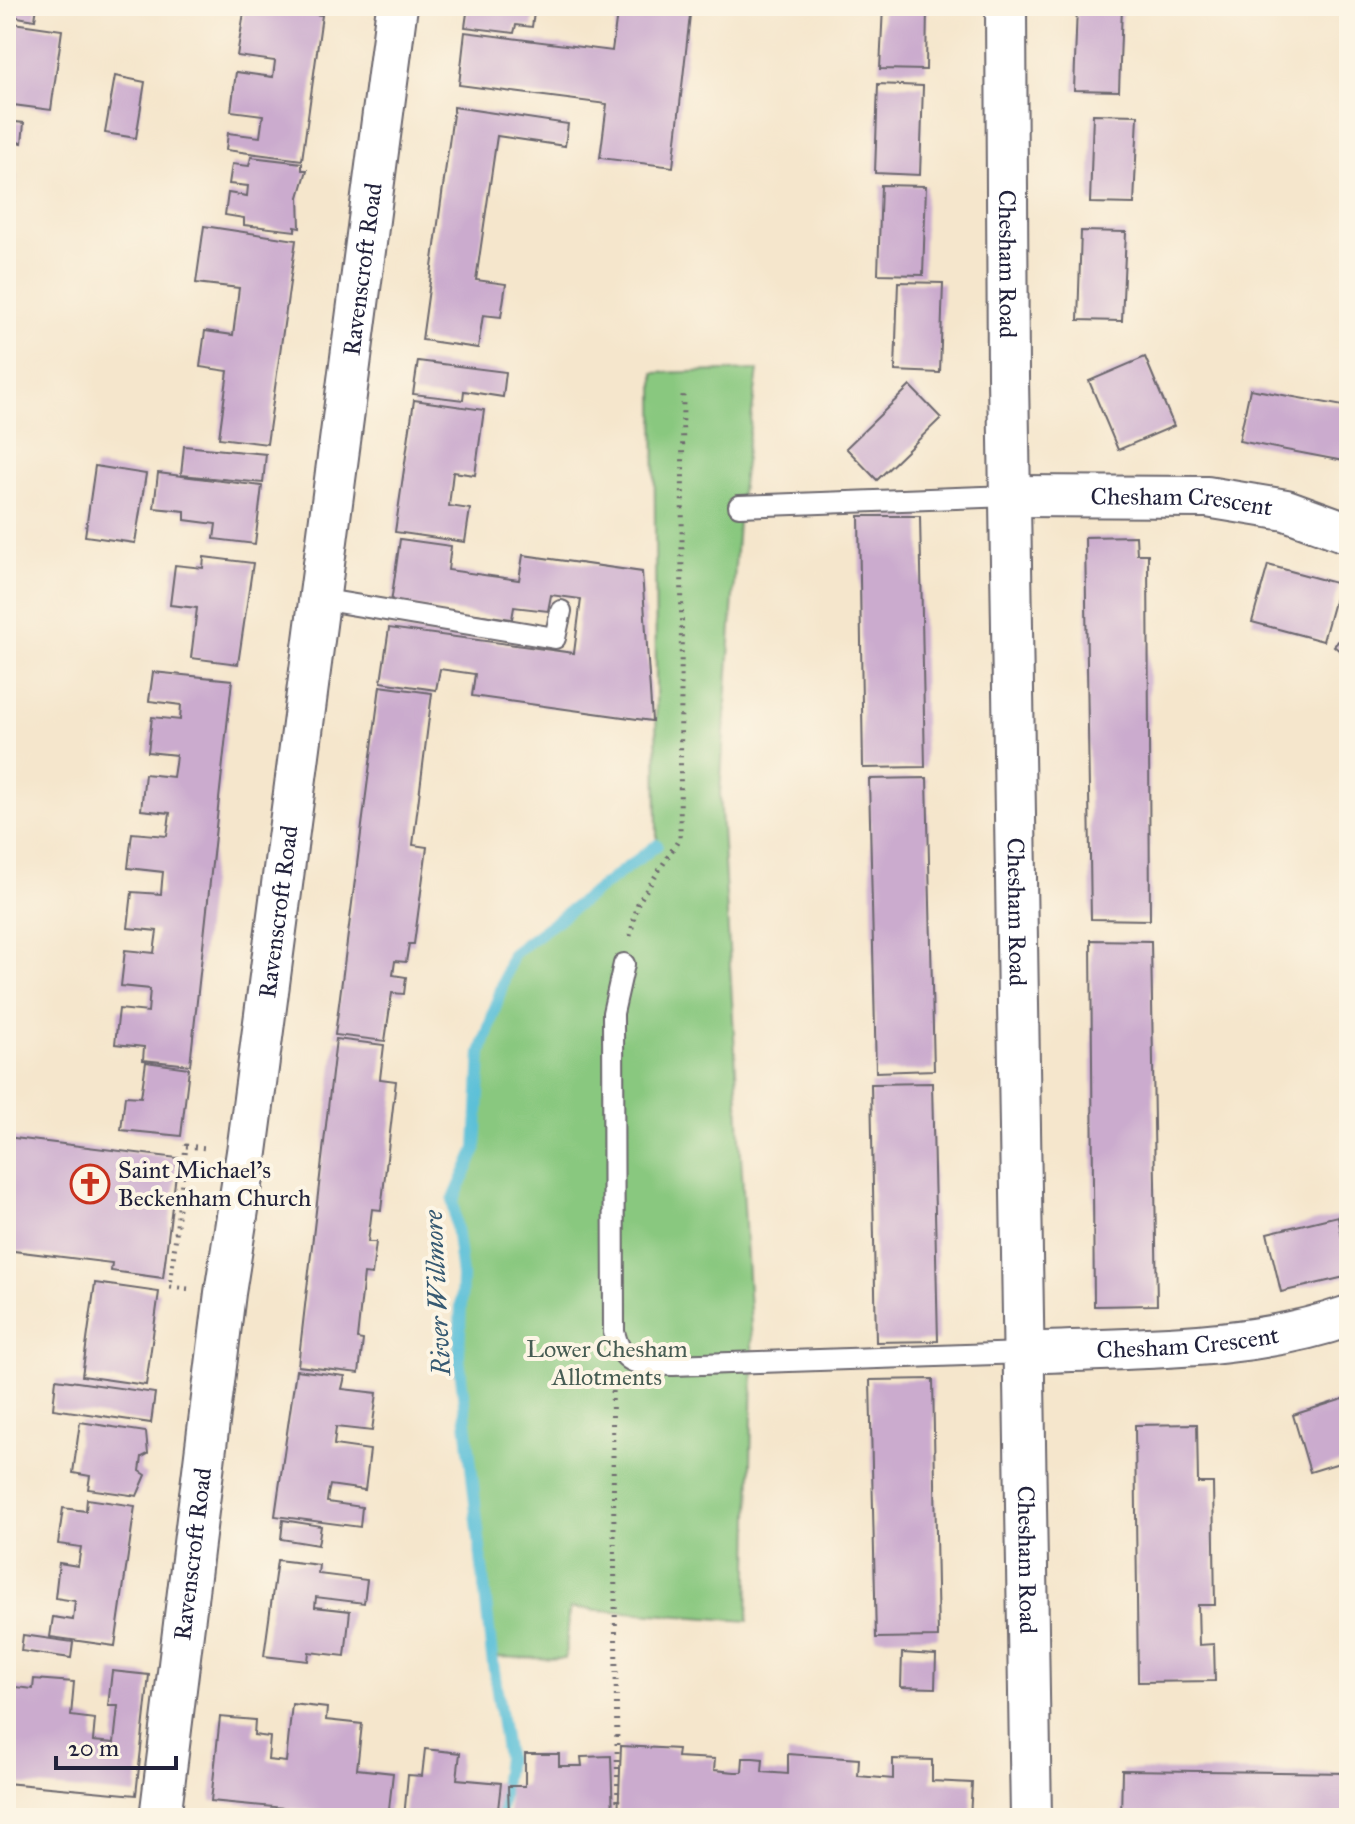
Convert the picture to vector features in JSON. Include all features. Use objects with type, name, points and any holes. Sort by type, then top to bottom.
[{"type":"street","name":"Ravenscroft Road","points":[[160,1818],[225,1293],[247,1152],[397,6]]},
{"type":"street","name":"Chesham Road","points":[[1006,6],[1010,496],[1031,1818]]},
{"type":"street","name":"Chesham Crescent","points":[[1010,496],[1207,497],[1286,510],[1349,533]]},
{"type":"street","name":"Chesham Crescent","points":[[1024,1353],[1238,1341],[1308,1330],[1349,1316]]},
{"type":"lane","points":[[739,506],[1010,496]]},
{"type":"lane","points":[[319,599],[555,638],[561,611]]},
{"type":"lane","points":[[624,964],[613,1013],[614,1332],[618,1351],[635,1364],[1024,1353]]},
{"type":"path","points":[[624,964],[638,903],[680,838],[683,394]]},
{"type":"path","points":[[170,1287],[175,1212],[186,1146],[247,1152]]},
{"type":"path","points":[[614,1332],[618,1818]]},
{"type":"green space","name":"Lower Chesham Allotments","points":[[758,370],[739,506],[720,793],[753,1362],[748,1621],[570,1608],[565,1659],[492,1657],[459,1357],[462,1276],[453,1201],[476,1149],[481,1053],[512,954],[657,845],[654,373]]},
{"type":"building","points":[[6,6],[37,6],[35,20],[6,15]]},
{"type":"building","points":[[245,6],[322,15],[302,160],[226,150],[228,133],[260,137],[263,115],[231,111],[236,72],[273,77],[275,61],[237,56]]},
{"type":"building","points":[[468,6],[535,6],[532,27],[516,25],[514,33],[465,27]]},
{"type":"building","points":[[618,6],[691,6],[673,167],[600,158],[607,104],[459,85],[465,32],[612,51]]},
{"type":"building","points":[[883,6],[927,6],[926,70],[880,69]]},
{"type":"building","points":[[1077,6],[1122,6],[1119,91],[1074,90]]},
{"type":"building","points":[[6,22],[62,30],[51,110],[6,104]]},
{"type":"building","points":[[115,76],[145,82],[136,138],[105,133]]},
{"type":"building","points":[[878,84],[923,86],[920,175],[875,173]]},
{"type":"building","points":[[454,107],[568,124],[565,146],[497,136],[476,280],[506,284],[501,317],[483,315],[478,348],[422,340]]},
{"type":"building","points":[[1093,114],[1138,115],[1134,204],[1090,203]]},
{"type":"building","points":[[6,121],[24,123],[22,143],[13,141],[8,174],[17,175],[13,212],[6,211]]},
{"type":"building","points":[[251,157],[302,163],[302,170],[307,170],[299,197],[300,228],[295,227],[295,231],[244,225],[244,218],[225,215],[228,193],[247,196],[248,186],[229,184],[232,164],[249,166]]},
{"type":"building","points":[[881,185],[926,186],[923,275],[878,274]]},
{"type":"building","points":[[204,226],[296,240],[267,444],[219,438],[228,371],[200,367],[205,331],[233,335],[239,288],[196,283]]},
{"type":"building","points":[[1081,231],[1126,232],[1122,321],[1078,320]]},
{"type":"building","points":[[898,282],[943,283],[940,373],[895,371]]},
{"type":"building","points":[[6,295],[13,296],[8,331],[6,331]]},
{"type":"building","points":[[1145,357],[1174,426],[1118,450],[1089,381]]},
{"type":"building","points":[[418,361],[506,372],[503,397],[464,391],[463,400],[413,394]]},
{"type":"building","points":[[910,386],[941,418],[877,480],[846,448]]},
{"type":"building","points":[[1250,389],[1349,407],[1349,462],[1239,441]]},
{"type":"building","points":[[414,400],[484,410],[475,475],[453,472],[449,506],[470,509],[465,542],[395,532]]},
{"type":"building","points":[[184,446],[266,454],[263,483],[181,475]]},
{"type":"building","points":[[95,466],[146,474],[135,543],[85,536]]},
{"type":"building","points":[[158,473],[262,486],[255,544],[214,539],[216,524],[185,520],[185,511],[154,508]]},
{"type":"building","points":[[859,516],[920,516],[925,767],[863,768]]},
{"type":"building","points":[[1136,536],[1137,554],[1148,554],[1150,920],[1091,919],[1085,537]]},
{"type":"building","points":[[400,539],[451,546],[448,570],[519,580],[523,555],[642,572],[652,721],[472,696],[475,674],[440,669],[436,690],[381,682],[389,628],[574,653],[581,599],[551,595],[548,611],[514,607],[512,619],[391,603]]},
{"type":"building","points":[[204,557],[253,563],[238,664],[191,658],[197,608],[170,605],[175,565],[203,568]]},
{"type":"building","points":[[1268,565],[1339,584],[1323,641],[1252,622]]},
{"type":"building","points":[[1349,629],[1349,659],[1334,646]]},
{"type":"building","points":[[153,672],[232,680],[190,1065],[143,1060],[144,1047],[115,1044],[119,1009],[148,1012],[150,989],[121,986],[125,950],[154,953],[157,931],[128,928],[132,892],[161,894],[163,872],[128,868],[132,833],[167,836],[170,813],[141,810],[145,774],[173,777],[175,764],[176,755],[148,752],[152,717],[180,720],[181,705],[149,701]]},
{"type":"building","points":[[380,686],[432,693],[413,845],[427,847],[414,944],[409,944],[406,962],[395,961],[393,975],[406,977],[404,994],[392,993],[385,1041],[335,1035]]},
{"type":"building","points":[[927,778],[934,1070],[876,1072],[869,779]]},
{"type":"building","points":[[1091,940],[1151,941],[1157,1305],[1094,1306]]},
{"type":"building","points":[[336,1039],[384,1045],[380,1079],[396,1081],[381,1210],[372,1209],[368,1242],[376,1242],[372,1275],[364,1274],[357,1339],[363,1340],[359,1373],[298,1366]]},
{"type":"building","points":[[146,1062],[189,1068],[181,1136],[121,1130],[125,1096],[141,1097]]},
{"type":"building","points":[[932,1083],[938,1341],[876,1342],[871,1084]]},
{"type":"building","name":"Saint Michael's Beckenham Church","points":[[6,1137],[178,1158],[163,1278],[111,1271],[112,1263],[6,1250]]},
{"type":"building","points":[[1338,1216],[1349,1276],[1281,1292],[1267,1233]]},
{"type":"building","points":[[95,1283],[159,1292],[146,1385],[82,1376]]},
{"type":"building","points":[[296,1370],[345,1376],[342,1389],[377,1393],[372,1431],[336,1427],[334,1445],[370,1450],[365,1490],[330,1485],[328,1494],[327,1502],[362,1507],[360,1527],[275,1516]]},
{"type":"building","points":[[56,1379],[155,1393],[151,1423],[53,1409]]},
{"type":"building","points":[[933,1379],[938,1637],[876,1638],[870,1380]]},
{"type":"building","points":[[1349,1397],[1349,1460],[1310,1472],[1293,1415]]},
{"type":"building","points":[[80,1422],[146,1432],[148,1454],[142,1457],[140,1471],[146,1475],[137,1496],[88,1489],[90,1476],[73,1473]]},
{"type":"building","points":[[1197,1424],[1198,1483],[1213,1483],[1215,1605],[1198,1605],[1199,1645],[1214,1644],[1215,1681],[1138,1682],[1135,1425]]},
{"type":"building","points":[[87,1499],[135,1506],[115,1646],[50,1637],[53,1617],[73,1620],[75,1601],[55,1598],[59,1563],[78,1566],[81,1547],[58,1544],[63,1508],[86,1511]]},
{"type":"building","points":[[283,1520],[321,1526],[318,1545],[281,1539]]},
{"type":"building","points":[[277,1560],[319,1565],[318,1574],[367,1580],[364,1603],[316,1597],[315,1607],[350,1611],[345,1656],[309,1652],[308,1661],[264,1656]]},
{"type":"building","points":[[23,1635],[73,1642],[71,1658],[21,1651]]},
{"type":"building","points":[[902,1653],[936,1655],[935,1688],[901,1687]]},
{"type":"building","points":[[112,1671],[149,1675],[136,1795],[6,1783],[6,1686],[33,1689],[34,1679],[74,1682],[71,1716],[95,1719],[93,1741],[114,1743],[118,1706],[108,1706]]},
{"type":"building","points":[[292,1704],[327,1708],[326,1720],[362,1724],[357,1769],[393,1773],[388,1818],[211,1801],[220,1717],[255,1720],[254,1735],[270,1737],[268,1760],[286,1762]]},
{"type":"building","points":[[621,1746],[678,1749],[677,1757],[715,1759],[714,1770],[735,1772],[742,1772],[743,1758],[753,1758],[763,1759],[762,1772],[788,1774],[788,1754],[859,1759],[858,1776],[893,1779],[893,1759],[932,1760],[932,1781],[972,1783],[970,1818],[618,1818]]},
{"type":"building","points":[[425,1749],[460,1753],[457,1779],[501,1783],[497,1818],[404,1818],[408,1775],[422,1776]]},
{"type":"building","points":[[525,1754],[559,1754],[559,1766],[582,1766],[581,1757],[611,1756],[613,1818],[509,1816],[508,1786],[525,1786]]},
{"type":"building","points":[[1122,1770],[1349,1773],[1349,1818],[1121,1818]]},
{"type":"waterway","name":"River Willmore","points":[[499,1818],[507,1758],[492,1657],[459,1357],[462,1276],[453,1201],[476,1149],[481,1053],[512,954],[657,845]]},
{"type":"place","name":"Saint Michael's Beckenham Church","points":[[90,1184]]}]
